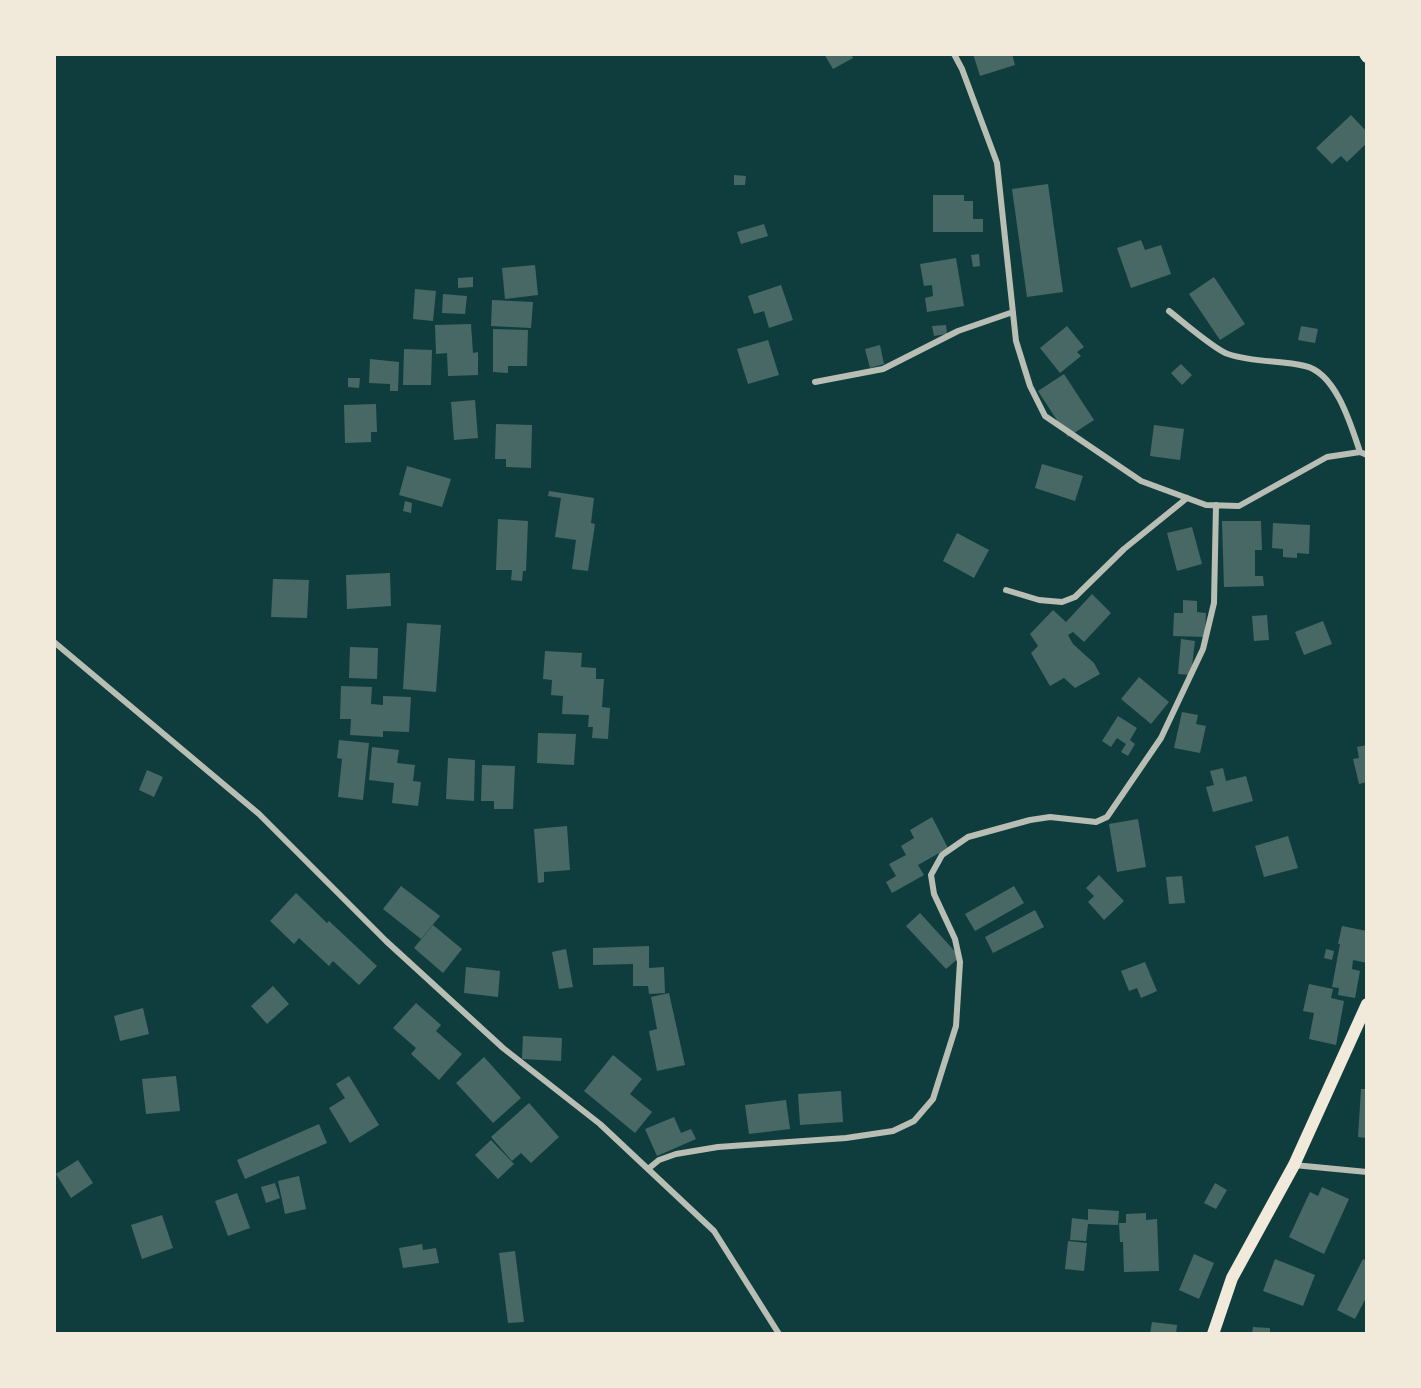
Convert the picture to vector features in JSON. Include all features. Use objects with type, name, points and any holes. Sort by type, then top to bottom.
[{"type":"main road","points":[[1213,1334],[1232,1278],[1294,1166],[1364,1018],[1367,1004]]},
{"type":"street","points":[[954,54],[962,69],[997,163],[1016,341],[1030,386],[1045,416],[1141,481],[1206,505],[1239,506],[1327,457],[1364,453],[1343,406],[1324,376],[1307,366],[1263,362],[1226,354],[1169,311]]},
{"type":"street","points":[[816,382],[883,369],[958,331],[1013,312]]},
{"type":"street","points":[[1006,590],[1039,600],[1062,602],[1075,597],[1124,549],[1187,498]]},
{"type":"street","points":[[648,1169],[659,1160],[668,1157],[708,1149],[846,1138],[893,1131],[914,1121],[927,1107],[933,1099],[956,1026],[960,962],[955,939],[934,894],[931,875],[942,855],[968,837],[1030,820],[1050,817],[1096,822],[1107,817],[1161,738],[1203,649],[1214,603],[1216,505]]},
{"type":"street","points":[[54,642],[259,814],[386,941],[503,1048],[600,1124],[714,1231],[779,1334]]},
{"type":"street","points":[[1294,1166],[1367,1172]]},
{"type":"building","points":[[824,54],[851,54],[853,58],[833,69]]},
{"type":"building","points":[[973,54],[1012,54],[1015,65],[980,76]]},
{"type":"building","points":[[1351,115],[1367,132],[1367,143],[1347,162],[1341,156],[1332,164],[1316,148]]},
{"type":"building","points":[[734,175],[746,176],[745,185],[734,185]]},
{"type":"building","points":[[1048,184],[1063,292],[1027,297],[1012,189]]},
{"type":"building","points":[[933,195],[964,195],[964,201],[973,201],[973,219],[983,219],[983,232],[933,232]]},
{"type":"building","points":[[764,224],[768,236],[741,244],[737,232]]},
{"type":"building","points":[[1141,240],[1145,250],[1161,245],[1171,274],[1131,288],[1117,248]]},
{"type":"building","points":[[979,254],[980,266],[973,267],[971,255]]},
{"type":"building","points":[[956,258],[964,306],[927,312],[925,298],[933,296],[932,285],[924,286],[920,264]]},
{"type":"building","points":[[535,265],[538,295],[505,299],[502,268]]},
{"type":"building","points":[[473,277],[473,287],[458,288],[458,278]]},
{"type":"building","points":[[1214,277],[1245,324],[1220,340],[1189,294]]},
{"type":"building","points":[[781,285],[793,320],[769,328],[764,311],[754,314],[748,296]]},
{"type":"building","points":[[415,289],[436,291],[433,321],[413,319]]},
{"type":"building","points":[[443,294],[467,296],[465,314],[442,313]]},
{"type":"building","points":[[492,300],[533,302],[531,328],[491,326]]},
{"type":"building","points":[[471,324],[473,353],[478,352],[478,375],[448,376],[447,353],[436,354],[435,325]]},
{"type":"building","points":[[946,325],[947,334],[934,336],[932,326]]},
{"type":"building","points":[[1067,326],[1084,347],[1077,352],[1081,356],[1060,373],[1040,348]]},
{"type":"building","points":[[1301,326],[1318,329],[1315,343],[1298,340]]},
{"type":"building","points":[[493,329],[528,330],[527,366],[508,366],[508,373],[493,372]]},
{"type":"building","points":[[768,340],[779,375],[748,384],[737,349]]},
{"type":"building","points":[[880,345],[884,364],[870,368],[865,349]]},
{"type":"building","points":[[404,349],[432,350],[431,385],[403,385]]},
{"type":"building","points":[[370,359],[399,362],[398,391],[390,391],[390,384],[369,383]]},
{"type":"building","points":[[1181,364],[1192,375],[1182,385],[1171,373]]},
{"type":"building","points":[[1064,374],[1094,420],[1068,437],[1038,391]]},
{"type":"building","points":[[348,378],[360,378],[359,388],[348,387]]},
{"type":"building","points":[[475,400],[478,438],[454,440],[451,402]]},
{"type":"building","points":[[376,404],[377,432],[371,432],[371,442],[345,443],[344,405]]},
{"type":"building","points":[[496,424],[532,425],[531,468],[506,467],[506,459],[495,459]]},
{"type":"building","points":[[1154,425],[1184,429],[1180,460],[1150,456]]},
{"type":"building","points":[[1042,464],[1083,476],[1075,501],[1035,488]]},
{"type":"building","points":[[407,466],[451,479],[442,507],[399,495]]},
{"type":"building","points":[[549,491],[594,498],[591,523],[595,524],[588,571],[572,569],[576,540],[555,537],[561,498],[548,496]]},
{"type":"building","points":[[405,501],[412,503],[411,513],[403,511]]},
{"type":"building","points":[[498,519],[528,521],[526,571],[523,571],[522,581],[511,580],[512,570],[496,570]]},
{"type":"building","points":[[1222,521],[1261,521],[1262,550],[1255,550],[1255,576],[1263,576],[1264,586],[1224,587]]},
{"type":"building","points":[[1273,523],[1310,525],[1309,554],[1297,553],[1297,558],[1283,557],[1283,549],[1272,548]]},
{"type":"building","points":[[1192,527],[1202,564],[1177,571],[1167,533]]},
{"type":"building","points":[[957,533],[989,550],[974,578],[943,561]]},
{"type":"building","points":[[390,573],[391,606],[347,609],[346,575]]},
{"type":"building","points":[[273,579],[309,580],[307,618],[271,617]]},
{"type":"building","points":[[1092,594],[1111,613],[1084,642],[1073,632],[1068,635],[1073,644],[1094,663],[1100,674],[1075,688],[1064,678],[1050,686],[1031,653],[1038,646],[1030,634],[1053,610],[1066,622]]},
{"type":"building","points":[[1183,600],[1197,601],[1197,612],[1206,613],[1205,637],[1173,636],[1174,613],[1183,613]]},
{"type":"building","points":[[1267,615],[1269,640],[1254,641],[1252,616]]},
{"type":"building","points":[[1323,621],[1332,644],[1304,655],[1295,632]]},
{"type":"building","points":[[407,623],[441,625],[436,692],[403,689]]},
{"type":"building","points":[[1181,639],[1195,641],[1191,675],[1178,674]]},
{"type":"building","points":[[350,647],[378,648],[377,679],[349,678]]},
{"type":"building","points":[[545,651],[582,653],[581,667],[596,668],[596,679],[604,679],[602,707],[610,708],[608,739],[592,738],[593,727],[588,727],[589,715],[562,714],[563,696],[551,695],[552,680],[543,679]]},
{"type":"building","points":[[1139,677],[1169,702],[1151,724],[1121,699]]},
{"type":"building","points":[[341,686],[372,687],[371,704],[383,705],[383,696],[411,697],[409,732],[383,731],[383,737],[350,735],[351,719],[340,719]]},
{"type":"building","points":[[1182,712],[1198,715],[1196,724],[1206,726],[1200,753],[1174,748]]},
{"type":"building","points":[[1118,716],[1137,728],[1130,740],[1135,744],[1128,756],[1121,752],[1126,744],[1117,738],[1111,747],[1102,741]]},
{"type":"building","points":[[538,733],[576,734],[574,765],[537,763]]},
{"type":"building","points":[[339,740],[369,743],[363,800],[338,797],[342,759],[337,758]]},
{"type":"building","points":[[1367,745],[1367,782],[1359,784],[1353,759],[1359,758],[1357,747]]},
{"type":"building","points":[[372,747],[399,750],[397,763],[415,765],[413,781],[421,782],[418,806],[392,803],[394,783],[369,780]]},
{"type":"building","points":[[448,758],[475,760],[474,801],[446,799]]},
{"type":"building","points":[[482,765],[515,766],[513,809],[494,809],[494,801],[481,801]]},
{"type":"building","points":[[1223,768],[1226,781],[1246,776],[1253,801],[1213,812],[1206,787],[1214,785],[1210,771]]},
{"type":"building","points":[[147,770],[163,777],[154,797],[139,790]]},
{"type":"building","points":[[932,817],[948,848],[918,865],[924,875],[892,893],[886,882],[896,876],[889,864],[906,855],[901,846],[914,838],[910,830]]},
{"type":"building","points":[[1138,819],[1146,867],[1117,872],[1109,824]]},
{"type":"building","points":[[567,826],[570,870],[544,872],[544,882],[538,883],[534,829]]},
{"type":"building","points":[[1288,836],[1298,868],[1264,877],[1255,846]]},
{"type":"building","points":[[1099,875],[1124,901],[1104,920],[1088,902],[1094,896],[1086,888]]},
{"type":"building","points":[[1182,876],[1185,903],[1169,904],[1166,877]]},
{"type":"building","points":[[401,886],[440,916],[421,939],[383,909]]},
{"type":"building","points":[[1014,886],[1024,903],[975,931],[965,914]]},
{"type":"building","points":[[296,893],[377,966],[359,985],[333,961],[329,966],[299,938],[294,944],[270,921]]},
{"type":"building","points":[[1035,910],[1044,927],[993,953],[985,937]]},
{"type":"building","points":[[920,913],[960,957],[946,969],[906,926]]},
{"type":"building","points":[[433,925],[462,949],[443,973],[414,948]]},
{"type":"building","points":[[1342,926],[1367,931],[1367,963],[1353,960],[1352,969],[1360,971],[1355,998],[1338,995],[1339,988],[1332,987]]},
{"type":"building","points":[[649,946],[649,968],[664,967],[665,993],[649,994],[648,986],[633,986],[633,964],[593,965],[593,948]]},
{"type":"building","points":[[566,949],[573,987],[559,989],[552,952]]},
{"type":"building","points":[[1326,949],[1334,951],[1332,960],[1324,958]]},
{"type":"building","points":[[1145,962],[1157,991],[1141,998],[1137,988],[1129,991],[1121,971]]},
{"type":"building","points":[[466,967],[500,971],[498,997],[464,993]]},
{"type":"building","points":[[1309,984],[1333,989],[1331,998],[1344,1001],[1336,1045],[1309,1039],[1314,1013],[1303,1011]]},
{"type":"building","points":[[273,986],[289,1004],[267,1024],[251,1006]]},
{"type":"building","points":[[669,993],[685,1065],[657,1071],[649,1031],[657,1029],[651,997]]},
{"type":"building","points":[[416,1003],[441,1025],[436,1031],[462,1054],[439,1080],[411,1054],[416,1048],[393,1028]]},
{"type":"building","points":[[143,1008],[149,1034],[120,1041],[114,1016]]},
{"type":"building","points":[[523,1036],[562,1038],[561,1061],[522,1059]]},
{"type":"building","points":[[613,1055],[642,1079],[630,1094],[652,1112],[635,1133],[584,1091]]},
{"type":"building","points":[[484,1057],[521,1098],[493,1123],[456,1083]]},
{"type":"building","points":[[176,1076],[180,1111],[146,1114],[142,1079]]},
{"type":"building","points":[[349,1076],[379,1125],[350,1143],[329,1108],[345,1098],[336,1084]]},
{"type":"building","points":[[1361,1089],[1367,1089],[1367,1138],[1358,1137]]},
{"type":"building","points":[[841,1091],[843,1122],[800,1125],[798,1094]]},
{"type":"building","points":[[786,1100],[790,1129],[749,1134],[745,1105]]},
{"type":"building","points":[[529,1103],[559,1137],[531,1163],[521,1153],[512,1161],[491,1137]]},
{"type":"building","points":[[674,1117],[681,1133],[691,1129],[696,1139],[657,1156],[645,1129]]},
{"type":"building","points":[[319,1124],[327,1143],[245,1179],[237,1160]]},
{"type":"building","points":[[491,1140],[514,1164],[498,1179],[475,1155]]},
{"type":"building","points":[[78,1160],[93,1183],[71,1198],[56,1174]]},
{"type":"building","points":[[299,1176],[306,1209],[285,1214],[278,1181]]},
{"type":"building","points":[[275,1183],[280,1198],[266,1203],[261,1187]]},
{"type":"building","points":[[1215,1183],[1227,1190],[1216,1209],[1204,1203]]},
{"type":"building","points":[[1322,1187],[1349,1199],[1324,1254],[1289,1237],[1310,1192],[1318,1196]]},
{"type":"building","points":[[237,1193],[250,1228],[228,1236],[215,1201]]},
{"type":"building","points":[[1088,1209],[1119,1211],[1118,1225],[1088,1224],[1086,1241],[1070,1240],[1072,1218],[1088,1220]]},
{"type":"building","points":[[1146,1213],[1146,1220],[1157,1219],[1159,1271],[1124,1272],[1123,1242],[1120,1242],[1119,1223],[1126,1223],[1126,1214]]},
{"type":"building","points":[[162,1215],[173,1248],[142,1259],[131,1225]]},
{"type":"building","points":[[1068,1241],[1087,1243],[1084,1271],[1065,1269]]},
{"type":"building","points":[[422,1244],[423,1250],[436,1248],[439,1263],[403,1268],[399,1248]]},
{"type":"building","points":[[515,1251],[524,1322],[508,1323],[499,1253]]},
{"type":"building","points":[[1194,1254],[1214,1263],[1199,1299],[1179,1290]]},
{"type":"building","points":[[1275,1259],[1315,1275],[1303,1306],[1263,1291]]},
{"type":"building","points":[[1363,1259],[1367,1261],[1367,1296],[1355,1319],[1337,1310]]},
{"type":"building","points":[[1152,1322],[1177,1325],[1176,1334],[1150,1334]]},
{"type":"building","points":[[1253,1327],[1270,1328],[1270,1334],[1252,1334]]}]
